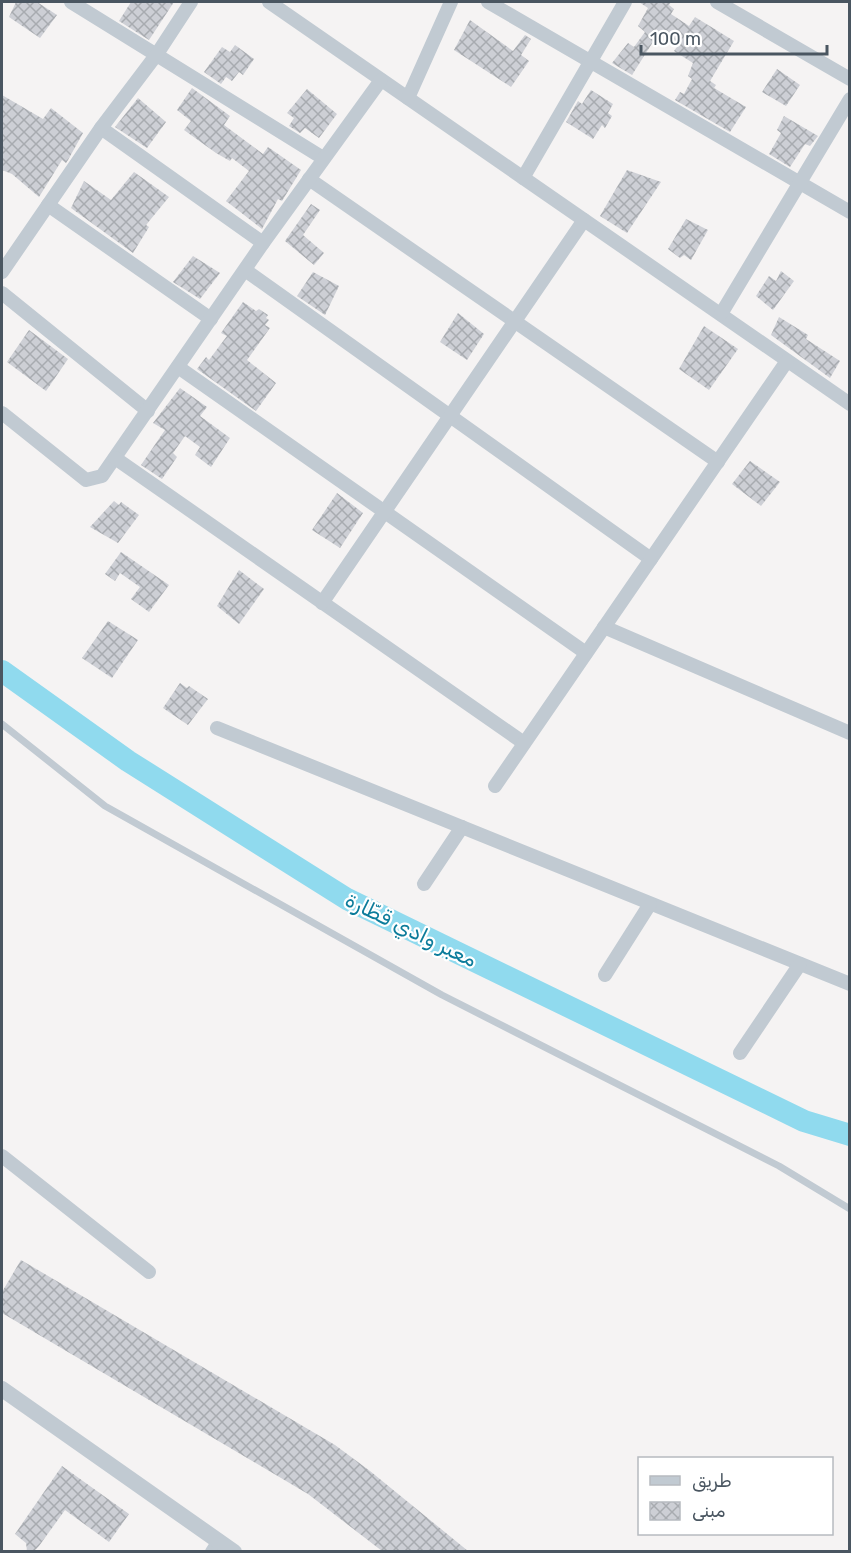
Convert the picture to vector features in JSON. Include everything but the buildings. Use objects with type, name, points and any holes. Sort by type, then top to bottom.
[{"type":"street","points":[[71,2],[323,158]]},
{"type":"street","points":[[2,272],[101,128],[157,54],[191,2]]},
{"type":"street","points":[[269,2],[849,404]]},
{"type":"street","points":[[408,99],[451,2]]},
{"type":"street","points":[[488,2],[849,212]]},
{"type":"street","points":[[523,178],[625,2]]},
{"type":"street","points":[[717,2],[849,80]]},
{"type":"street","points":[[2,413],[86,480],[102,476],[263,243],[381,80]]},
{"type":"street","points":[[720,314],[849,99]]},
{"type":"street","points":[[101,128],[263,243]]},
{"type":"street","points":[[309,179],[717,462]]},
{"type":"street","points":[[48,205],[211,320]]},
{"type":"street","points":[[322,603],[584,220]]},
{"type":"street","points":[[245,270],[651,559]]},
{"type":"street","points":[[2,293],[148,411]]},
{"type":"street","points":[[495,786],[787,360]]},
{"type":"street","points":[[178,367],[586,653]]},
{"type":"street","points":[[115,458],[524,743]]},
{"type":"street","points":[[604,627],[849,733]]},
{"type":"street","points":[[217,728],[849,984]]},
{"type":"street","points":[[424,884],[462,827]]},
{"type":"street","points":[[605,975],[650,904]]},
{"type":"street","points":[[740,1053],[800,964]]},
{"type":"street","points":[[2,1156],[149,1272]]},
{"type":"street","points":[[2,1389],[215,1546],[234,1551]]},
{"type":"lane","points":[[2,724],[105,806],[442,995],[779,1166],[849,1209]]},
{"type":"waterway","name":"معبر وادي قطّارة","points":[[2,671],[128,761],[347,899],[804,1121],[850,1135]]}]
